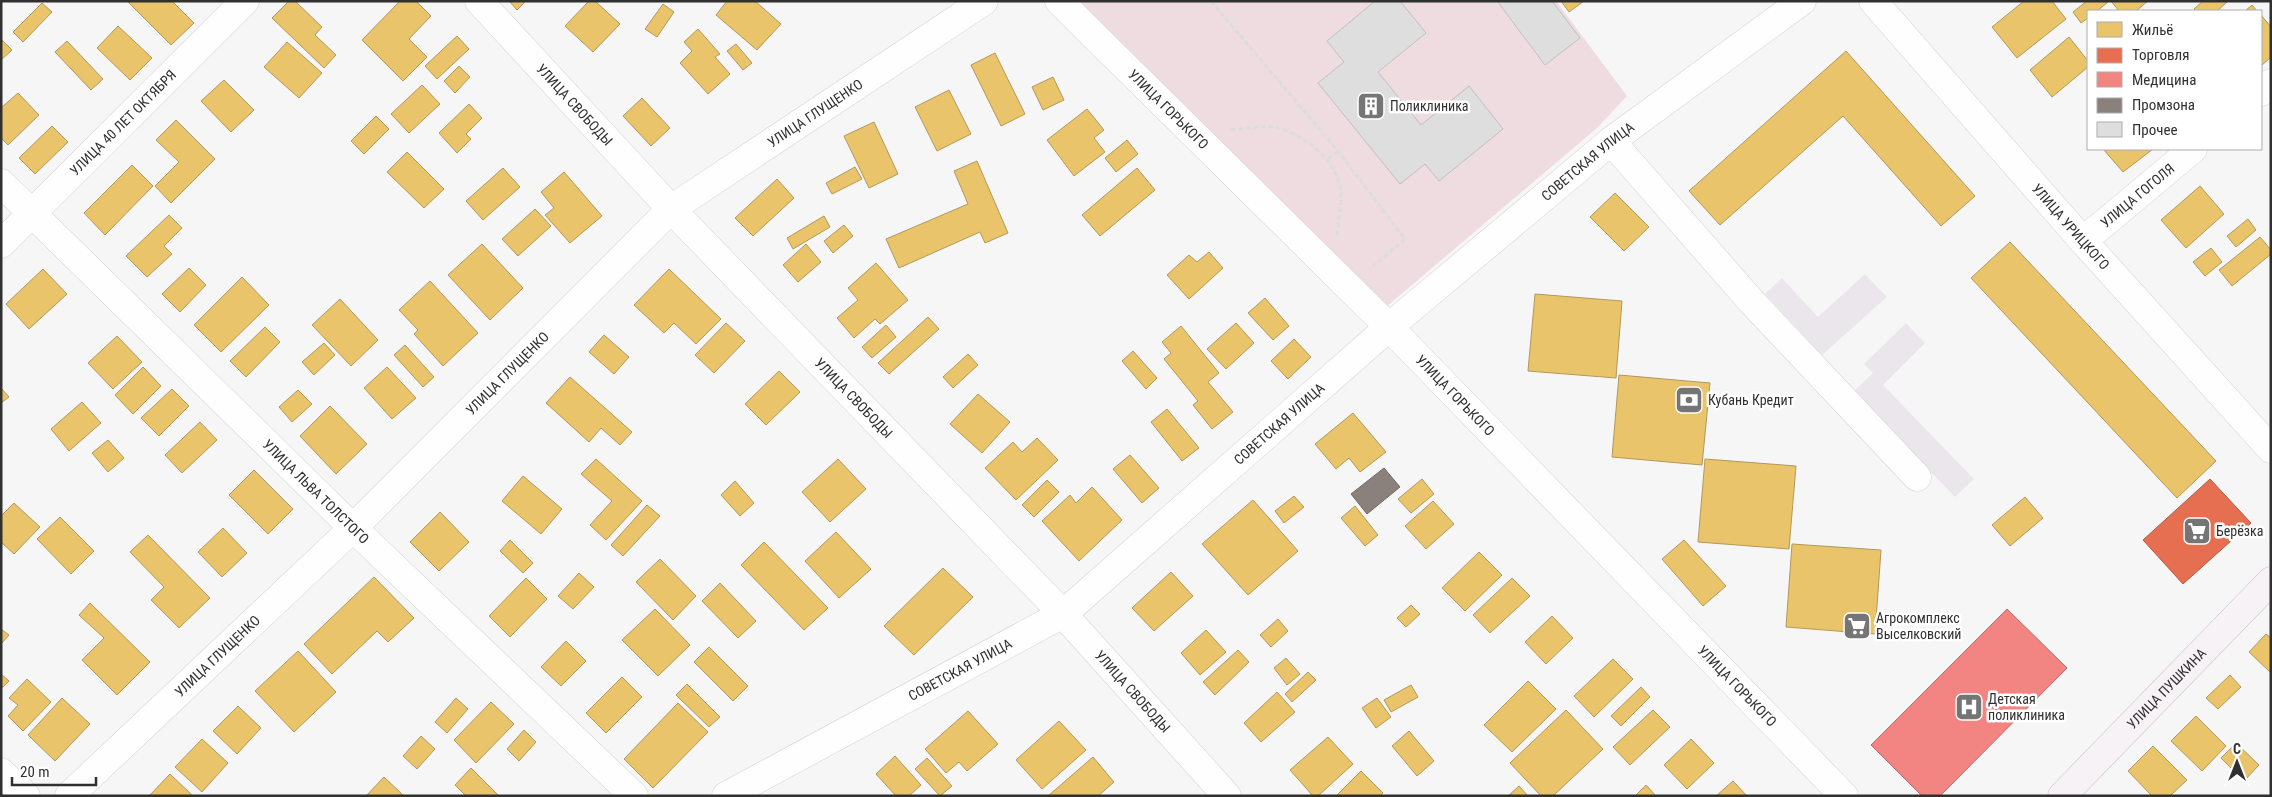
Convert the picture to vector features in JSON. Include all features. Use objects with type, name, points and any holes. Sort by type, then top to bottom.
[{"type":"main road","name":"УЛИЦА ПУШКИНА","points":[[2062,796],[2271,581]]},
{"type":"street","name":"УЛИЦА 40 ЛЕТ ОКТЯБРЯ","points":[[1,244],[245,1]]},
{"type":"street","name":"УЛИЦА СВОБОДЫ","points":[[479,1],[670,209],[1063,614],[1227,796]]},
{"type":"street","name":"УЛИЦА ГЛУЩЕНКО","points":[[69,796],[353,528],[670,209],[984,1]]},
{"type":"street","name":"УЛИЦА ГОРЬКОГО","points":[[1059,1],[1389,327],[1844,796]]},
{"type":"street","name":"СОВЕТСКАЯ УЛИЦА","points":[[726,796],[1063,614],[1389,327],[1611,141],[1802,1]]},
{"type":"street","name":"УЛИЦА УРИЦКОГО","points":[[1874,1],[2083,241],[2271,449]]},
{"type":"street","points":[[1611,141],[1752,300],[1917,477]]},
{"type":"street","name":"УЛИЦА ГОГОЛЯ","points":[[2083,241],[2192,150]]},
{"type":"street","name":"УЛИЦА ЛЬВА ТОЛСТОГО","points":[[1,183],[353,528],[634,796]]},
{"type":"street","points":[[1,772],[26,796]]},
{"type":"path","points":[[1211,1],[1338,151],[1405,239],[1349,287]]},
{"type":"path","points":[[1204,145],[1229,131],[1248,127],[1275,128],[1300,138],[1328,159],[1340,186],[1336,244],[1325,264]]},
{"type":"path","points":[[1328,159],[1338,151]]},
{"type":"shaded area","points":[[1074,1],[1556,1],[1627,96],[1597,128],[1386,307]]},
{"type":"shaded area","points":[[1865,274],[1887,297],[1822,355],[1765,294],[1782,278],[1818,317]]},
{"type":"shaded area","points":[[1906,323],[1925,343],[1883,385],[1974,479],[1955,497],[1853,392],[1873,373],[1864,364]]},
{"type":"building: Жильё","points":[[127,1],[172,1],[194,23],[171,45]]},
{"type":"building: Жильё","points":[[289,1],[295,1],[322,27],[315,35],[336,55],[324,68],[272,18]]},
{"type":"building: Жильё","points":[[400,1],[416,1],[431,16],[409,39],[427,57],[403,81],[362,40]]},
{"type":"building: Жильё","points":[[509,1],[526,1],[517,10]]},
{"type":"building: Жильё","points":[[589,1],[595,1],[620,24],[593,52],[565,26]]},
{"type":"building: Жильё","points":[[727,1],[755,1],[781,24],[757,50],[716,15]]},
{"type":"building: Жильё","points":[[1561,1],[1584,1],[1569,12]]},
{"type":"building: Жильё","points":[[2024,1],[2052,1],[2066,19],[2017,58],[1992,27]]},
{"type":"building: Жильё","points":[[2087,1],[2108,2],[2098,10],[2087,10],[2087,19],[2081,23],[2073,12]]},
{"type":"building: Жильё","points":[[2111,1],[2148,1],[2137,10],[2118,10]]},
{"type":"building: Жильё","points":[[2203,1],[2228,1],[2218,10],[2194,9]]},
{"type":"building: Жильё","points":[[42,3],[52,12],[23,42],[13,32]]},
{"type":"building: Жильё","points":[[663,4],[674,12],[657,37],[645,29]]},
{"type":"building: Жильё","points":[[2252,5],[2256,10],[2246,10]]},
{"type":"building: Жильё","points":[[2262,16],[2271,27],[2271,57],[2262,65]]},
{"type":"building: Жильё","points":[[118,26],[152,58],[130,80],[97,48]]},
{"type":"building: Жильё","points":[[698,29],[720,54],[715,57],[730,74],[708,94],[680,63],[692,51],[684,42]]},
{"type":"building: Жильё","points":[[457,36],[469,49],[437,79],[425,66]]},
{"type":"building: Жильё","points":[[2069,37],[2087,60],[2087,68],[2052,97],[2030,70]]},
{"type":"building: Жильё","points":[[1,39],[12,50],[1,60]]},
{"type":"building: Жильё","points":[[67,41],[103,79],[91,90],[55,52]]},
{"type":"building: Жильё","points":[[287,42],[322,73],[299,98],[264,67]]},
{"type":"building: Жильё","points":[[736,44],[752,63],[743,70],[727,51]]},
{"type":"building: Жильё","points":[[1846,51],[1975,196],[1941,226],[1843,116],[1720,225],[1689,191]]},
{"type":"building: Жильё","points":[[995,53],[1025,114],[1001,126],[971,65]]},
{"type":"building: Жильё","points":[[459,66],[470,77],[455,93],[444,81]]},
{"type":"building: Жильё","points":[[1053,77],[1064,100],[1043,110],[1032,87]]},
{"type":"building: Жильё","points":[[224,80],[254,110],[231,132],[201,101]]},
{"type":"building: Жильё","points":[[422,85],[440,104],[409,133],[391,114]]},
{"type":"building: Жильё","points":[[949,90],[971,134],[937,151],[915,107]]},
{"type":"building: Жильё","points":[[18,93],[39,115],[8,145],[1,138],[1,108]]},
{"type":"building: Жильё","points":[[642,98],[670,128],[651,146],[623,116]]},
{"type":"building: Жильё","points":[[469,104],[482,118],[466,134],[471,139],[457,153],[439,133]]},
{"type":"building: Жильё","points":[[1087,109],[1104,130],[1094,138],[1105,152],[1074,176],[1047,140]]},
{"type":"building: Жильё","points":[[376,116],[389,129],[364,154],[351,141]]},
{"type":"building: Жильё","points":[[176,120],[215,159],[171,203],[155,186],[179,162],[156,140]]},
{"type":"building: Жильё","points":[[874,122],[898,174],[869,188],[844,136]]},
{"type":"building: Жильё","points":[[52,126],[68,142],[35,174],[19,158]]},
{"type":"building: Жильё","points":[[1127,140],[1138,154],[1116,172],[1105,158]]},
{"type":"building: Жильё","points":[[2104,150],[2152,150],[2123,172]]},
{"type":"building: Жильё","points":[[407,152],[444,189],[424,208],[387,172]]},
{"type":"building: Жильё","points":[[977,161],[1008,233],[985,243],[980,232],[899,268],[886,239],[968,204],[954,171]]},
{"type":"building: Жильё","points":[[132,165],[153,186],[105,235],[84,213]]},
{"type":"building: Жильё","points":[[855,167],[862,179],[832,194],[826,183]]},
{"type":"building: Жильё","points":[[503,168],[520,187],[483,220],[466,201]]},
{"type":"building: Жильё","points":[[1137,168],[1155,190],[1100,236],[1082,215]]},
{"type":"building: Жильё","points":[[564,172],[602,216],[570,243],[545,215],[554,208],[541,192]]},
{"type":"building: Жильё","points":[[777,179],[794,198],[753,236],[735,218]]},
{"type":"building: Жильё","points":[[2200,186],[2224,214],[2186,248],[2161,220]]},
{"type":"building: Жильё","points":[[1615,193],[1649,227],[1624,251],[1590,217]]},
{"type":"building: Жильё","points":[[535,209],[551,226],[518,256],[502,239]]},
{"type":"building: Жильё","points":[[169,215],[182,228],[164,246],[172,254],[147,277],[126,256]]},
{"type":"building: Жильё","points":[[824,216],[830,227],[793,249],[787,238]]},
{"type":"building: Жильё","points":[[2248,219],[2256,230],[2236,247],[2227,236]]},
{"type":"building: Жильё","points":[[844,225],[853,236],[833,253],[824,241]]},
{"type":"building: Жильё","points":[[2260,237],[2271,250],[2271,254],[2232,286],[2219,270]]},
{"type":"building: Жильё","points":[[2010,242],[2216,461],[2177,498],[1971,278]]},
{"type":"building: Жильё","points":[[482,244],[523,288],[490,320],[448,275]]},
{"type":"building: Жильё","points":[[806,244],[821,262],[798,282],[783,265]]},
{"type":"building: Жильё","points":[[2211,248],[2222,262],[2205,276],[2193,262]]},
{"type":"building: Жильё","points":[[1209,252],[1223,268],[1189,299],[1167,275],[1189,255],[1197,262]]},
{"type":"building: Жильё","points":[[876,263],[908,300],[880,324],[875,319],[854,338],[837,318],[858,300],[848,288]]},
{"type":"building: Жильё","points":[[189,268],[206,285],[180,312],[162,294]]},
{"type":"building: Жильё","points":[[43,269],[67,294],[29,329],[6,304]]},
{"type":"building: Жильё","points":[[669,269],[721,319],[696,344],[674,323],[664,333],[634,305]]},
{"type":"building: Жильё","points":[[242,277],[269,305],[221,352],[194,325]]},
{"type":"building: Жильё","points":[[430,281],[478,333],[443,366],[414,334],[418,330],[399,310]]},
{"type":"building: Жильё","points":[[1535,294],[1622,301],[1616,378],[1528,371]]},
{"type":"building: Жильё","points":[[1265,298],[1289,326],[1273,340],[1248,313]]},
{"type":"building: Жильё","points":[[340,299],[378,340],[351,366],[312,325]]},
{"type":"building: Жильё","points":[[928,317],[939,329],[889,374],[878,363]]},
{"type":"building: Жильё","points":[[726,323],[745,341],[714,373],[695,355]]},
{"type":"building: Жильё","points":[[1236,323],[1254,343],[1226,369],[1207,349]]},
{"type":"building: Жильё","points":[[886,325],[896,337],[872,358],[862,347]]},
{"type":"building: Жильё","points":[[1181,326],[1219,373],[1208,382],[1233,412],[1212,429],[1193,405],[1198,401],[1164,359],[1171,353],[1162,342]]},
{"type":"building: Жильё","points":[[265,327],[280,342],[246,377],[230,361]]},
{"type":"building: Жильё","points":[[604,335],[629,357],[614,374],[589,352]]},
{"type":"building: Жильё","points":[[117,336],[142,362],[113,389],[88,363]]},
{"type":"building: Жильё","points":[[1294,339],[1311,357],[1288,379],[1271,361]]},
{"type":"building: Жильё","points":[[324,343],[335,355],[314,375],[302,362]]},
{"type":"building: Жильё","points":[[405,345],[434,377],[423,387],[394,355]]},
{"type":"building: Жильё","points":[[1133,351],[1157,378],[1146,389],[1122,361]]},
{"type":"building: Жильё","points":[[968,354],[978,365],[953,388],[943,377]]},
{"type":"building: Жильё","points":[[143,367],[161,386],[133,414],[115,395]]},
{"type":"building: Жильё","points":[[387,367],[416,398],[392,419],[364,388]]},
{"type":"building: Жильё","points":[[779,371],[800,392],[766,425],[745,404]]},
{"type":"building: Жильё","points":[[1619,375],[1710,383],[1702,465],[1612,457]]},
{"type":"building: Жильё","points":[[570,377],[632,432],[620,445],[601,428],[589,442],[546,403]]},
{"type":"building: Жильё","points":[[1,388],[9,397],[1,403]]},
{"type":"building: Жильё","points":[[172,389],[189,406],[159,436],[141,418]]},
{"type":"building: Жильё","points":[[298,390],[312,404],[292,422],[279,407]]},
{"type":"building: Жильё","points":[[978,394],[1010,422],[982,453],[950,424]]},
{"type":"building: Жильё","points":[[82,402],[101,423],[69,451],[51,429]]},
{"type":"building: Жильё","points":[[330,406],[367,444],[336,474],[300,436]]},
{"type":"building: Жильё","points":[[1167,409],[1199,448],[1182,461],[1151,422]]},
{"type":"building: Жильё","points":[[1353,413],[1386,452],[1360,472],[1349,458],[1336,469],[1315,444]]},
{"type":"building: Жильё","points":[[200,422],[217,440],[182,473],[165,455]]},
{"type":"building: Жильё","points":[[1037,438],[1058,460],[1016,500],[985,468],[1013,442],[1022,452]]},
{"type":"building: Жильё","points":[[108,440],[124,458],[108,472],[92,453]]},
{"type":"building: Жильё","points":[[1130,455],[1159,488],[1142,503],[1113,469]]},
{"type":"building: Жильё","points":[[596,459],[642,501],[606,540],[590,525],[612,501],[581,474]]},
{"type":"building: Жильё","points":[[838,459],[866,489],[830,522],[802,492]]},
{"type":"building: Жильё","points":[[1705,459],[1796,466],[1789,549],[1698,542]]},
{"type":"building: Жильё","points":[[254,470],[293,509],[268,534],[229,495]]},
{"type":"building: Жильё","points":[[523,476],[562,509],[541,534],[502,501]]},
{"type":"building: Жильё","points":[[1422,479],[1434,494],[1411,513],[1398,499]]},
{"type":"building: Жильё","points":[[1047,480],[1059,492],[1034,517],[1022,505]]},
{"type":"building: Жильё","points":[[735,481],[754,503],[740,516],[721,495]]},
{"type":"building: Жильё","points":[[1092,487],[1122,520],[1079,561],[1042,521],[1070,495],[1076,503]]},
{"type":"building: Жильё","points":[[1294,496],[1304,507],[1284,523],[1275,511]]},
{"type":"building: Жильё","points":[[2025,497],[2043,518],[2010,546],[1992,525]]},
{"type":"building: Жильё","points":[[1253,500],[1298,551],[1248,595],[1202,544]]},
{"type":"building: Жильё","points":[[1433,501],[1454,524],[1426,549],[1405,526]]},
{"type":"building: Жильё","points":[[14,503],[40,527],[14,554],[1,542],[1,516]]},
{"type":"building: Жильё","points":[[647,505],[660,516],[623,556],[611,545]]},
{"type":"building: Жильё","points":[[1355,506],[1378,535],[1365,546],[1341,518]]},
{"type":"building: Жильё","points":[[440,512],[469,542],[439,571],[410,542]]},
{"type":"building: Жильё","points":[[60,517],[94,551],[71,574],[37,539]]},
{"type":"building: Жильё","points":[[223,528],[247,553],[222,577],[198,552]]},
{"type":"building: Жильё","points":[[836,532],[871,569],[839,598],[805,561]]},
{"type":"building: Жильё","points":[[148,535],[210,598],[179,628],[151,600],[164,587],[130,552]]},
{"type":"building: Жильё","points":[[510,540],[533,563],[523,573],[500,551]]},
{"type":"building: Жильё","points":[[1684,540],[1726,586],[1703,606],[1662,559]]},
{"type":"building: Жильё","points":[[764,542],[828,608],[804,630],[741,565]]},
{"type":"building: Жильё","points":[[1792,544],[1881,550],[1875,634],[1786,627]]},
{"type":"building: Жильё","points":[[1479,552],[1502,575],[1465,611],[1442,588]]},
{"type":"building: Жильё","points":[[660,559],[696,596],[673,620],[636,582]]},
{"type":"building: Жильё","points":[[943,568],[973,597],[914,655],[884,626]]},
{"type":"building: Жильё","points":[[1171,572],[1193,596],[1154,631],[1132,608]]},
{"type":"building: Жильё","points":[[579,573],[594,587],[573,609],[558,596]]},
{"type":"building: Жильё","points":[[374,577],[414,618],[388,642],[377,631],[332,674],[304,644]]},
{"type":"building: Жильё","points":[[526,578],[547,599],[510,637],[489,616]]},
{"type":"building: Жильё","points":[[1512,578],[1530,596],[1490,633],[1473,615]]},
{"type":"building: Жильё","points":[[720,583],[756,621],[738,638],[702,601]]},
{"type":"building: Жильё","points":[[90,603],[150,662],[117,695],[82,660],[104,638],[79,615]]},
{"type":"building: Жильё","points":[[1411,605],[1420,614],[1406,627],[1397,618]]},
{"type":"building: Жильё","points":[[655,609],[690,645],[658,676],[622,640]]},
{"type":"building: Жильё","points":[[1552,616],[1573,638],[1546,664],[1525,642]]},
{"type":"building: Жильё","points":[[1278,619],[1288,631],[1271,647],[1260,635]]},
{"type":"building: Жильё","points":[[1,629],[9,635],[1,644]]},
{"type":"building: Жильё","points":[[1206,630],[1226,652],[1200,675],[1181,653]]},
{"type":"building: Жильё","points":[[2266,634],[2271,638],[2271,673],[2249,652]]},
{"type":"building: Жильё","points":[[566,641],[586,661],[561,686],[541,667]]},
{"type":"building: Жильё","points":[[709,647],[748,686],[733,701],[694,662]]},
{"type":"building: Жильё","points":[[1238,650],[1249,662],[1215,695],[1203,682]]},
{"type":"building: Жильё","points":[[298,651],[336,692],[294,732],[255,691]]},
{"type":"building: Жильё","points":[[1286,658],[1300,674],[1287,685],[1274,668]]},
{"type":"building: Жильё","points":[[1613,659],[1633,679],[1594,717],[1574,696]]},
{"type":"building: Жильё","points":[[1308,672],[1316,680],[1292,702],[1285,694]]},
{"type":"building: Жильё","points":[[1,674],[9,681],[1,689]]},
{"type":"building: Жильё","points":[[2230,675],[2241,687],[2218,709],[2206,698]]},
{"type":"building: Жильё","points":[[622,677],[642,697],[606,733],[586,713]]},
{"type":"building: Жильё","points":[[27,679],[51,702],[23,731],[8,716],[18,705],[9,698]]},
{"type":"building: Жильё","points":[[1528,681],[1556,709],[1512,752],[1484,725]]},
{"type":"building: Жильё","points":[[687,684],[720,717],[709,727],[676,695]]},
{"type":"building: Жильё","points":[[1411,685],[1418,697],[1391,712],[1384,700]]},
{"type":"building: Жильё","points":[[1641,687],[1650,697],[1621,726],[1611,716]]},
{"type":"building: Жильё","points":[[1277,692],[1295,712],[1261,742],[1244,723]]},
{"type":"building: Жильё","points":[[62,698],[90,724],[55,761],[28,735]]},
{"type":"building: Жильё","points":[[456,698],[468,709],[447,733],[435,722]]},
{"type":"building: Жильё","points":[[1377,698],[1391,717],[1376,728],[1362,708]]},
{"type":"building: Жильё","points":[[491,702],[514,724],[476,763],[454,740]]},
{"type":"building: Жильё","points":[[678,703],[708,732],[653,788],[624,759]]},
{"type":"building: Жильё","points":[[238,706],[261,728],[237,754],[213,731]]},
{"type":"building: Жильё","points":[[1566,710],[1603,749],[1553,796],[1541,796],[1510,763]]},
{"type":"building: Жильё","points":[[1653,710],[1670,727],[1630,765],[1613,747]]},
{"type":"building: Жильё","points":[[968,711],[998,744],[967,771],[959,762],[946,773],[925,749]]},
{"type":"building: Жильё","points":[[2196,716],[2226,746],[2202,771],[2171,741]]},
{"type":"building: Жильё","points":[[1059,721],[1086,750],[1042,789],[1016,760]]},
{"type":"building: Жильё","points":[[524,730],[536,742],[519,761],[507,749]]},
{"type":"building: Жильё","points":[[1409,731],[1434,761],[1417,776],[1392,746]]},
{"type":"building: Жильё","points":[[421,736],[435,749],[417,769],[403,756]]},
{"type":"building: Жильё","points":[[1328,737],[1353,764],[1318,796],[1313,796],[1290,770]]},
{"type":"building: Жильё","points":[[202,739],[228,763],[202,792],[175,767]]},
{"type":"building: Жильё","points":[[1691,739],[1714,763],[1687,789],[1664,765]]},
{"type":"building: Жильё","points":[[2236,743],[2259,765],[2244,781],[2221,758]]},
{"type":"building: Жильё","points":[[2153,746],[2187,780],[2170,796],[2152,796],[2128,771]]},
{"type":"building: Жильё","points":[[895,756],[921,785],[909,796],[896,796],[876,774]]},
{"type":"building: Жильё","points":[[1093,757],[1114,782],[1098,796],[1048,796]]},
{"type":"building: Жильё","points":[[927,758],[952,786],[940,796],[915,769]]},
{"type":"building: Жильё","points":[[471,768],[499,796],[466,796],[455,785]]},
{"type":"building: Жильё","points":[[1361,771],[1383,793],[1380,796],[1336,796]]},
{"type":"building: Жильё","points":[[170,774],[193,796],[149,796]]},
{"type":"building: Жильё","points":[[384,777],[404,796],[366,796]]},
{"type":"building: Жильё","points":[[1733,781],[1747,796],[1716,796]]},
{"type":"building: Жильё","points":[[1646,785],[1656,796],[1635,796]]},
{"type":"building: Жильё","points":[[1519,786],[1528,796],[1508,796]]},
{"type":"building: Торговля","name":"Берёзка","points":[[2210,479],[2251,523],[2183,584],[2143,540]]},
{"type":"building: Медицина","name":"Детская поликлиника","points":[[2007,609],[2067,668],[1940,796],[1922,796],[1871,745]]},
{"type":"building: Промзона","points":[[1384,468],[1400,487],[1367,514],[1351,494]]},
{"type":"building: Прочее","name":"Поликлиника","points":[[1375,1],[1400,1],[1426,33],[1378,72],[1421,125],[1469,86],[1503,129],[1439,181],[1425,164],[1400,184],[1318,83],[1344,62],[1327,41]]},
{"type":"building: Прочее","points":[[1497,1],[1552,1],[1580,38],[1545,65]]},
{"type":"place","name":"Поликлиника","points":[[1371,106]]},
{"type":"place","name":"Кубань Кредит","points":[[1689,400]]},
{"type":"place","name":"Берёзка","points":[[2197,531]]},
{"type":"place","name":"Агрокомплекс Выселковский","points":[[1857,626]]},
{"type":"place","name":"Детская поликлиника","points":[[1969,707]]}]
